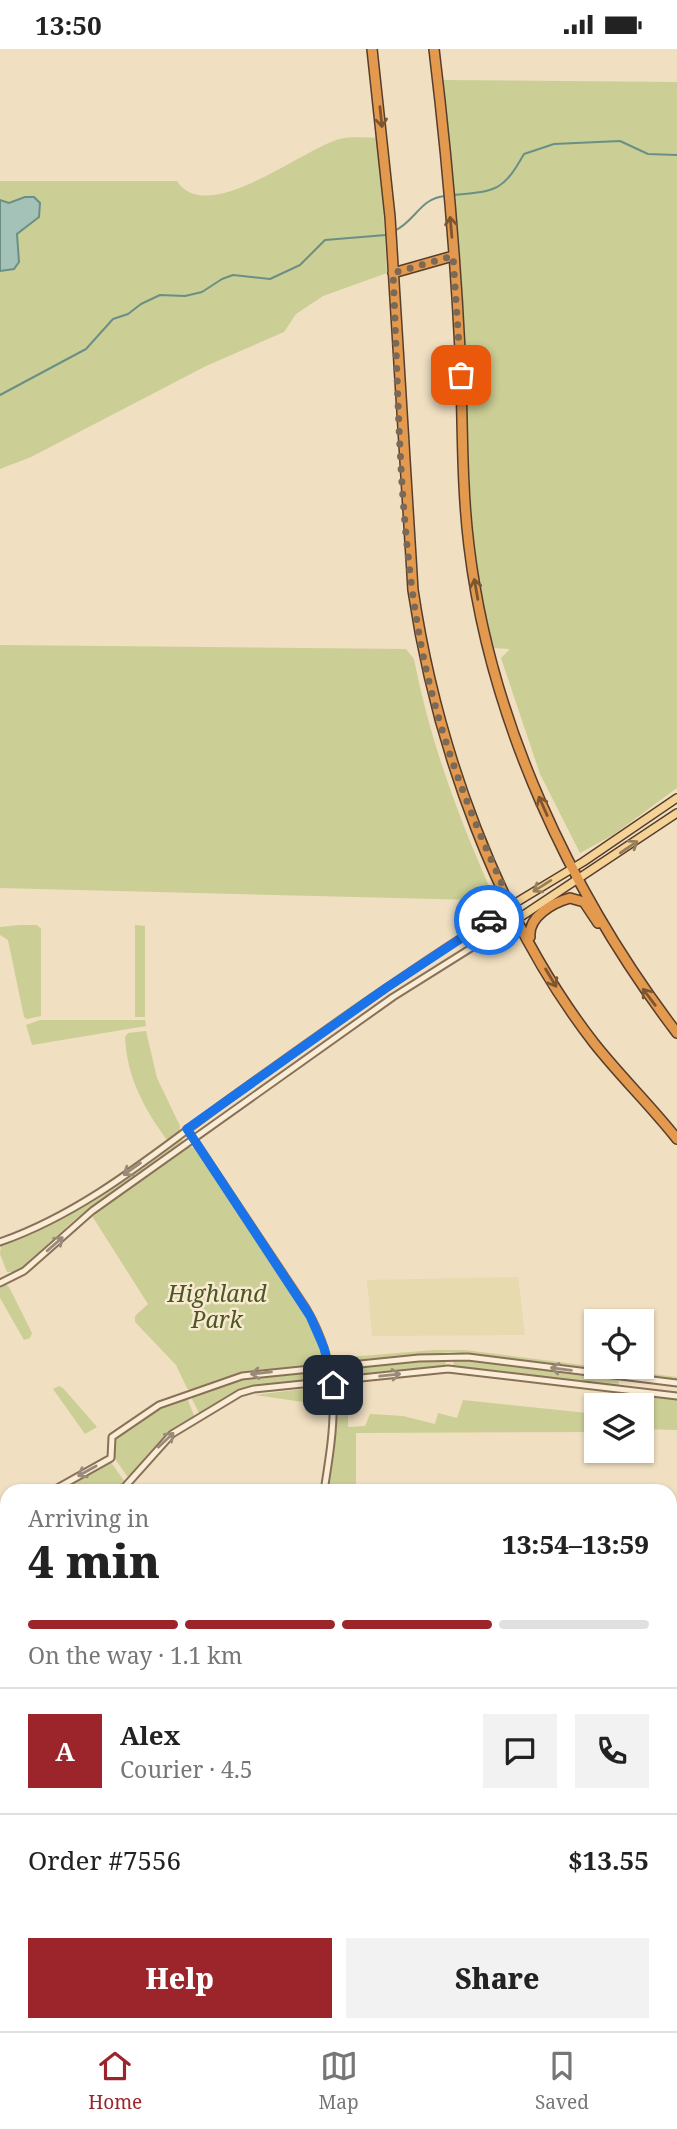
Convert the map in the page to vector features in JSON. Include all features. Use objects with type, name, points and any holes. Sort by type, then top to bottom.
[{"type":"highway","points":[[372,49],[390,218],[408,548],[422,650],[461,789],[534,949],[594,1042],[677,1139]]},
{"type":"highway","points":[[434,49],[460,352],[465,503],[476,592],[487,642],[524,757],[552,826],[610,937]]},
{"type":"highway","points":[[393,273],[453,256]]},
{"type":"highway","points":[[534,949],[530,932],[533,920],[570,898],[584,902],[641,986],[677,1033]]},
{"type":"main road","points":[[512,905],[677,798]]},
{"type":"main road","points":[[661,825],[677,807]]},
{"type":"main road","points":[[519,918],[677,813]]},
{"type":"street","points":[[0,1242],[68,1213],[386,988],[512,905]]},
{"type":"street","points":[[0,1283],[20,1273],[92,1211],[403,991],[519,918]]},
{"type":"street","points":[[187,1129],[306,1308],[321,1340],[332,1381],[335,1415],[325,1484]]},
{"type":"street","points":[[65,1484],[111,1458],[112,1437],[154,1408],[235,1377],[329,1366],[461,1357],[677,1384]]},
{"type":"street","points":[[127,1484],[168,1437],[240,1393],[332,1381],[457,1370],[677,1397]]},
{"type":"shaded area","points":[[518,1277],[525,1335],[372,1336],[367,1280]]},
{"type":"green space","points":[[443,80],[677,82],[677,788],[613,835],[580,853],[540,774],[501,658],[510,649],[493,648],[484,606],[469,480],[462,280]]},
{"type":"green space","points":[[379,138],[387,273],[323,296],[296,314],[284,332],[206,366],[31,457],[0,469],[0,181],[177,181],[191,193],[210,195],[257,181],[340,139]]},
{"type":"green space","points":[[0,645],[406,649],[414,659],[437,749],[492,893],[491,897],[477,900],[0,888]]},
{"type":"green space","points":[[37,925],[41,929],[41,1016],[27,1019],[24,1017],[8,940],[0,935],[0,927]]},
{"type":"green space","points":[[135,925],[145,926],[145,1017],[135,1017]]},
{"type":"green space","points":[[40,1020],[145,1020],[146,1026],[32,1045],[26,1025]]},
{"type":"green space","points":[[146,1031],[157,1078],[180,1126],[179,1132],[167,1140],[138,1092],[126,1052],[125,1037],[128,1033]]},
{"type":"green space","points":[[179,1137],[183,1141],[74,1220],[17,1272],[7,1272],[0,1254],[1,1246],[64,1218]]},
{"type":"green space","name":"Highland Park","points":[[187,1146],[195,1148],[306,1316],[324,1359],[322,1365],[246,1371],[191,1391],[176,1365],[135,1322],[135,1316],[148,1304],[92,1216]]},
{"type":"green space","points":[[5,1284],[32,1333],[30,1338],[24,1340],[0,1298],[0,1286]]},
{"type":"green space","points":[[465,1350],[584,1365],[584,1368],[451,1352],[338,1362],[337,1358]]},
{"type":"green space","points":[[454,1358],[584,1374],[584,1379],[618,1379],[619,1386],[453,1367]]},
{"type":"green space","points":[[446,1359],[445,1366],[345,1377],[344,1367]]},
{"type":"green space","points":[[316,1370],[321,1380],[248,1389],[200,1415],[191,1397],[233,1380]]},
{"type":"green space","points":[[654,1374],[677,1377],[677,1380],[654,1377]]},
{"type":"green space","points":[[341,1382],[348,1383],[348,1427],[365,1426],[370,1414],[403,1416],[435,1424],[438,1413],[457,1418],[463,1400],[584,1413],[584,1432],[356,1433],[356,1484],[327,1484],[336,1432],[336,1387]]},
{"type":"green space","points":[[59,1386],[97,1427],[85,1434],[53,1389]]},
{"type":"green space","points":[[327,1386],[324,1405],[255,1395]]},
{"type":"green space","points":[[654,1397],[677,1399],[677,1430],[654,1429]]},
{"type":"green space","points":[[187,1398],[195,1418],[165,1437],[131,1477],[127,1476],[113,1456],[114,1437],[156,1409]]},
{"type":"green space","points":[[110,1461],[125,1482],[123,1484],[68,1484]]},
{"type":"water","points":[[25,197],[34,197],[40,203],[39,217],[17,234],[19,262],[14,269],[0,271],[0,200],[9,203]]},
{"type":"waterway","points":[[454,195],[497,187],[510,175],[524,154],[554,144],[620,141],[648,154],[677,155]]},
{"type":"waterway","points":[[394,231],[429,201],[445,196]]},
{"type":"waterway","points":[[0,395],[86,349],[113,319],[128,314],[160,295],[185,296],[202,292],[233,275],[270,279],[300,265],[325,240],[386,235]]},
{"type":"way so far","points":[[461,375],[453,256],[393,273],[408,548],[413,590],[422,650],[446,744],[473,821],[512,905],[489,920]]},
{"type":"route","points":[[333,1385],[324,1348],[310,1316],[187,1129],[386,988],[489,920]]}]
